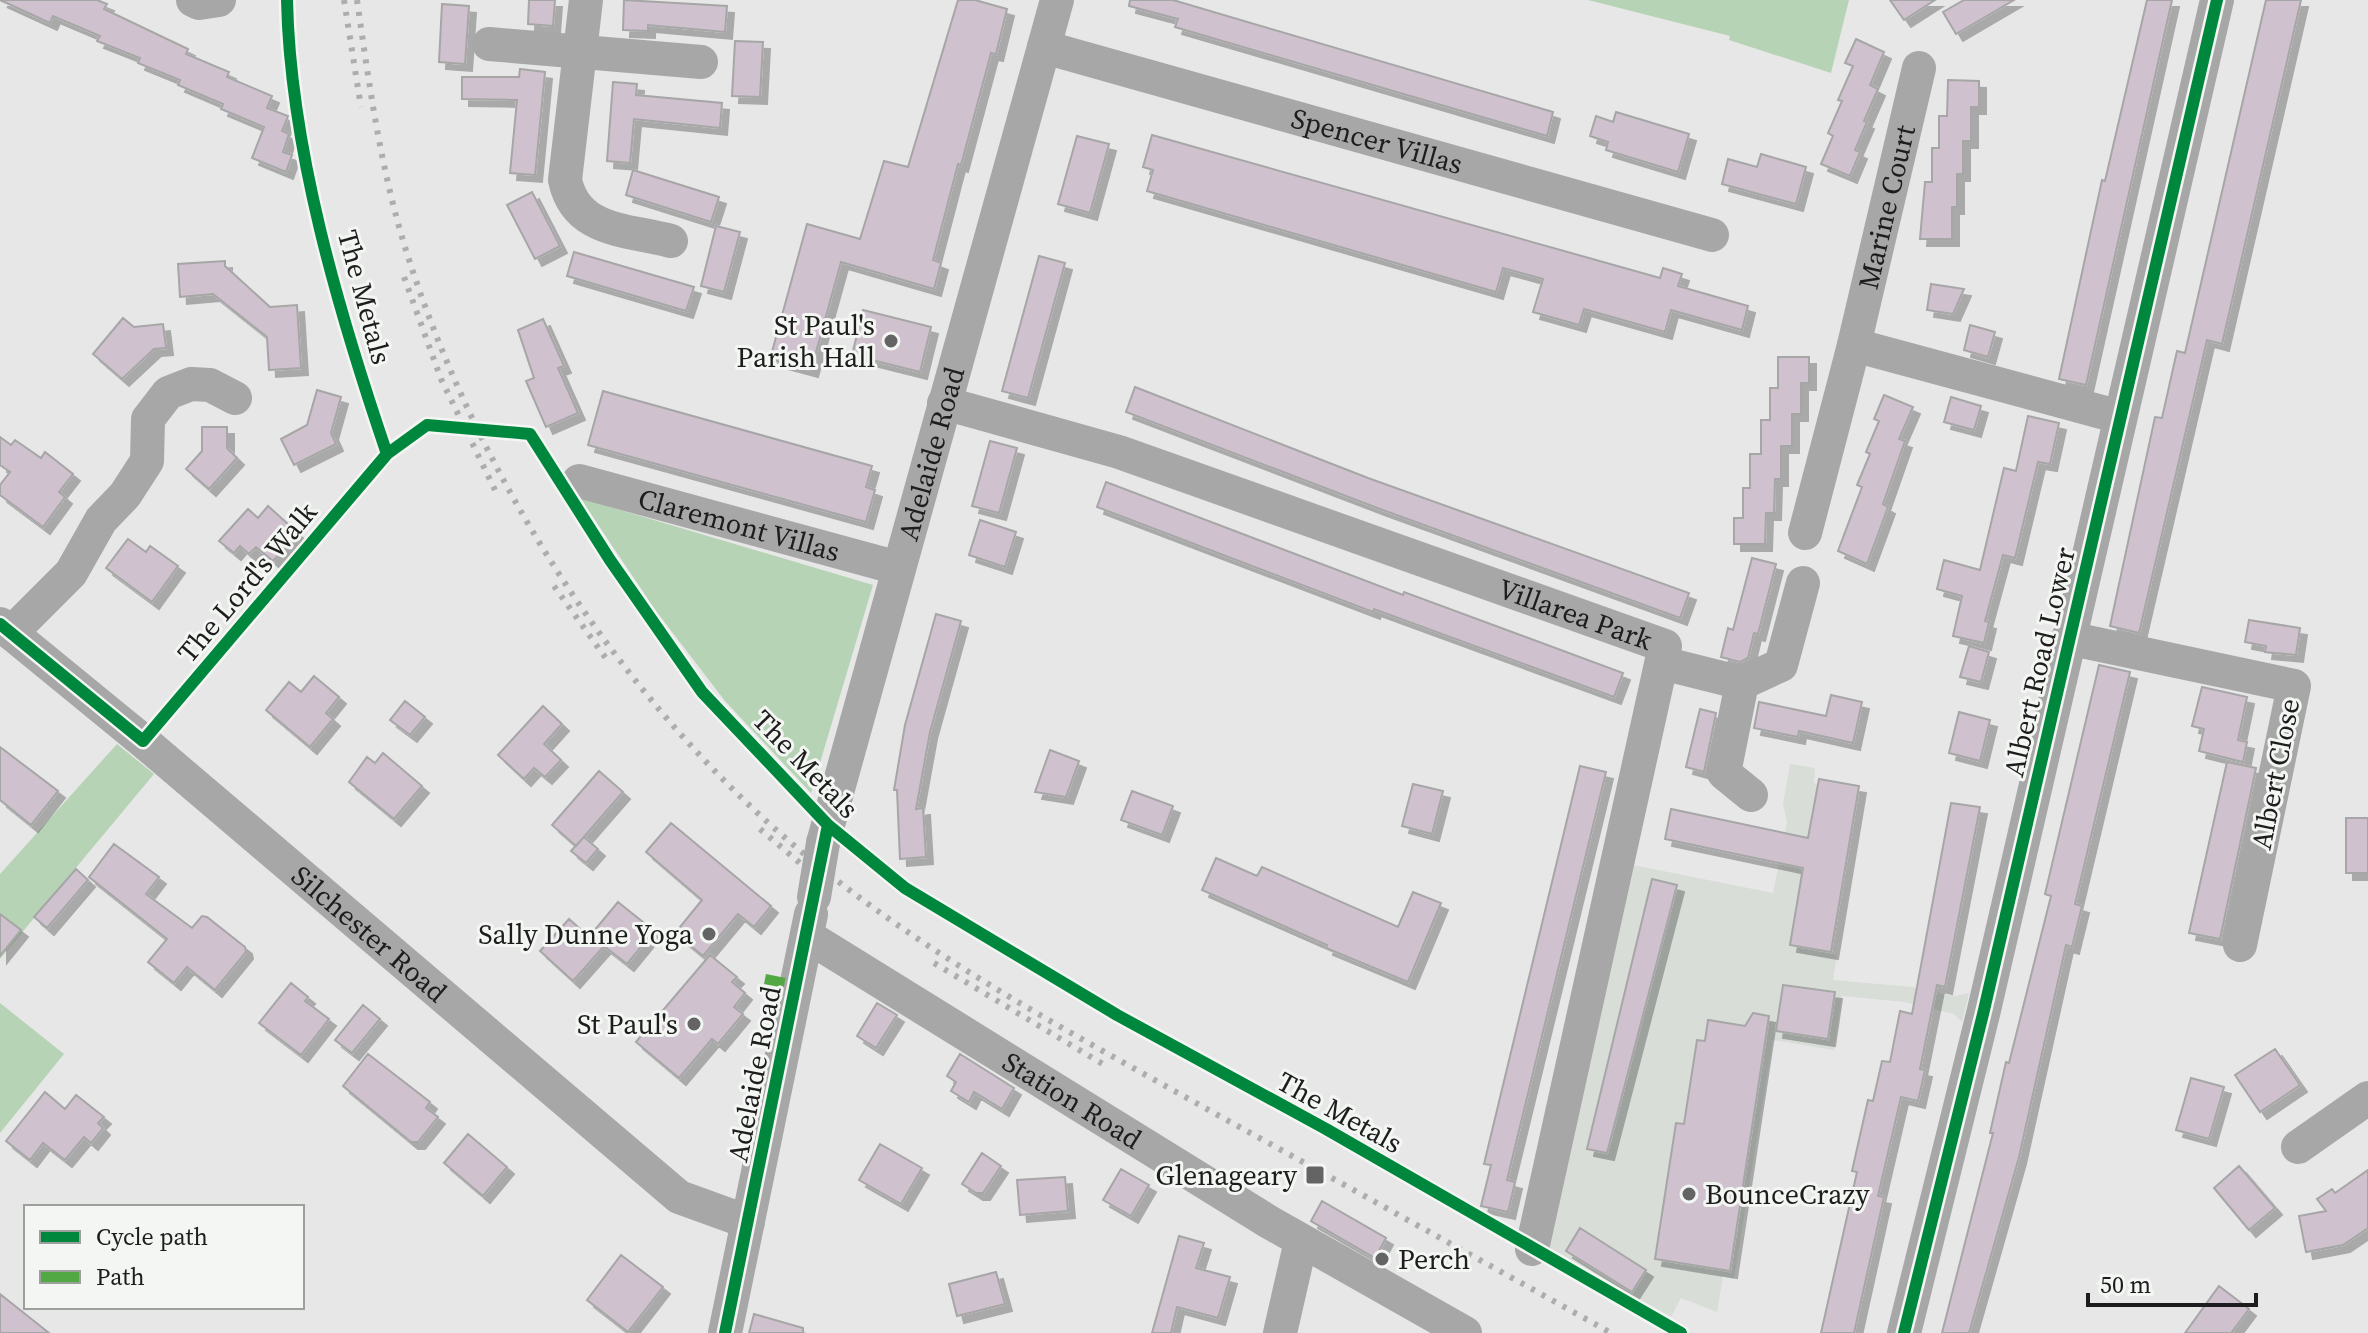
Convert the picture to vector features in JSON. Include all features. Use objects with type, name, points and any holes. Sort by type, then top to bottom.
[{"type":"street","points":[[193,0],[199,3],[219,0]]},
{"type":"street","points":[[586,0],[565,180],[569,202],[586,219],[671,241]]},
{"type":"street","name":"Adelaide Road","points":[[725,1333],[807,936],[823,843],[1057,0]]},
{"type":"street","name":"Albert Road Lower","points":[[1904,1333],[1991,979],[2217,0]]},
{"type":"street","points":[[489,44],[701,62]]},
{"type":"street","name":"Spencer Villas","points":[[1044,47],[1712,235]]},
{"type":"street","name":"Marine Court","points":[[1805,533],[1854,345],[1919,68]]},
{"type":"street","points":[[1854,345],[2120,417]]},
{"type":"street","points":[[6,628],[71,573],[101,520],[125,495],[147,461],[148,419],[168,393],[191,384],[210,385],[235,398]]},
{"type":"street","name":"Villarea Park","points":[[944,403],[1119,452],[1665,646],[1532,1249]]},
{"type":"street","name":"Claremont Villas","points":[[579,481],[898,568]]},
{"type":"street","points":[[1662,663],[1742,683],[1781,665],[1803,583]]},
{"type":"street","name":"Silchester Road","points":[[6,628],[679,1197],[748,1222]]},
{"type":"street","name":"Albert Close","points":[[2068,638],[2294,686],[2240,945]]},
{"type":"street","points":[[1742,683],[1724,773],[1751,795]]},
{"type":"street","name":"Station Road","points":[[807,936],[1301,1241],[1465,1333]]},
{"type":"street","points":[[2298,1147],[2368,1098]]},
{"type":"street","points":[[1280,1333],[1301,1241]]},
{"type":"shaded area","points":[[1790,764],[1815,768],[1814,783],[1858,789],[1828,953],[1837,955],[1833,980],[1912,987],[1955,996],[1969,993],[1962,1022],[1954,1014],[1904,1002],[1842,996],[1834,1050],[1773,1040],[1734,1279],[1723,1276],[1717,1312],[1681,1298],[1671,1317],[1543,1244],[1633,865],[1773,893],[1787,822],[1783,804]]},
{"type":"green space","points":[[1588,0],[1849,0],[1831,73],[1729,40],[1730,36]]},
{"type":"green space","points":[[580,498],[873,585],[811,793],[725,701],[656,611]]},
{"type":"green space","points":[[117,744],[154,774],[0,959],[0,874]]},
{"type":"green space","points":[[0,1003],[64,1054],[0,1133]]},
{"type":"building","points":[[0,0],[97,0],[107,4],[104,9],[188,49],[186,54],[229,72],[227,77],[272,96],[267,108],[288,116],[282,131],[289,134],[283,152],[292,155],[286,172],[252,158],[264,127],[221,109],[223,104],[178,85],[180,80],[138,63],[140,58],[97,41],[100,36],[53,16],[50,23]]},
{"type":"building","points":[[529,0],[555,0],[553,26],[528,24]]},
{"type":"building","points":[[624,0],[727,6],[725,32],[648,25],[648,31],[623,30]]},
{"type":"building","points":[[958,0],[975,0],[1007,9],[996,54],[991,53],[961,165],[958,164],[933,260],[941,263],[934,289],[841,262],[811,370],[770,359],[807,224],[860,239],[884,161],[908,167]]},
{"type":"building","points":[[1130,0],[1173,0],[1553,112],[1547,136],[1175,27],[1178,19],[1129,6]]},
{"type":"building","points":[[1890,0],[1935,0],[1904,20]]},
{"type":"building","points":[[1964,0],[2014,0],[1956,34],[1943,12]]},
{"type":"building","points":[[2147,0],[2172,0],[2086,385],[2059,379],[2102,180],[2105,181]]},
{"type":"building","points":[[2266,0],[2301,0],[2222,344],[2207,340],[2139,633],[2110,626],[2155,417],[2162,418],[2177,351],[2185,353]]},
{"type":"building","points":[[442,4],[469,6],[465,64],[439,62]]},
{"type":"building","points":[[1856,39],[1884,52],[1870,85],[1878,89],[1864,121],[1867,122],[1855,150],[1860,152],[1850,176],[1821,164],[1833,136],[1828,133],[1842,101],[1838,100],[1853,66],[1845,63]]},
{"type":"building","points":[[735,41],[763,42],[760,97],[732,96]]},
{"type":"building","points":[[520,69],[545,72],[535,175],[510,173],[517,100],[462,99],[462,77],[519,77]]},
{"type":"building","points":[[1948,80],[1979,81],[1979,107],[1971,107],[1971,141],[1963,141],[1963,174],[1957,174],[1957,207],[1952,207],[1952,239],[1920,239],[1925,182],[1932,182],[1932,148],[1939,148],[1939,116],[1947,116]]},
{"type":"building","points":[[613,82],[637,84],[636,95],[722,103],[720,128],[634,119],[630,163],[607,161]]},
{"type":"building","points":[[1616,112],[1689,134],[1678,172],[1606,150],[1608,142],[1590,136],[1596,116],[1613,122]]},
{"type":"building","points":[[1152,135],[1660,278],[1663,268],[1682,274],[1678,286],[1748,306],[1742,330],[1671,310],[1665,332],[1584,309],[1579,325],[1533,312],[1543,279],[1503,268],[1496,292],[1147,191],[1153,170],[1143,167]]},
{"type":"building","points":[[1077,136],[1109,144],[1090,213],[1058,204]]},
{"type":"building","points":[[1761,154],[1806,167],[1796,204],[1722,184],[1728,159],[1757,167]]},
{"type":"building","points":[[633,170],[719,197],[711,222],[626,195]]},
{"type":"building","points":[[532,192],[560,246],[535,259],[507,205]]},
{"type":"building","points":[[716,226],[740,232],[724,292],[701,286]]},
{"type":"building","points":[[574,252],[694,287],[686,311],[567,276]]},
{"type":"building","points":[[1039,256],[1065,263],[1028,398],[1002,391]]},
{"type":"building","points":[[225,261],[225,266],[270,307],[297,305],[301,368],[269,370],[267,337],[213,294],[180,297],[178,264]]},
{"type":"building","points":[[1931,284],[1964,289],[1953,314],[1927,310]]},
{"type":"building","name":"St Paul's Parish Hall","points":[[863,310],[931,327],[920,372],[852,355]]},
{"type":"building","points":[[123,318],[134,327],[163,324],[166,348],[154,349],[122,379],[93,354]]},
{"type":"building","points":[[543,319],[564,366],[558,368],[578,413],[546,427],[526,381],[534,378],[518,330]]},
{"type":"building","points":[[1970,325],[1995,332],[1988,357],[1964,350]]},
{"type":"building","points":[[1778,357],[1809,357],[1809,383],[1801,383],[1801,414],[1792,414],[1792,446],[1781,446],[1781,479],[1775,479],[1774,513],[1766,513],[1765,544],[1734,544],[1734,518],[1743,518],[1743,488],[1750,488],[1750,454],[1761,454],[1761,420],[1770,420],[1770,388],[1778,388]]},
{"type":"building","points":[[1135,387],[1368,478],[1689,593],[1680,618],[1126,412]]},
{"type":"building","points":[[317,390],[341,397],[331,433],[336,444],[294,465],[281,439],[307,425]]},
{"type":"building","points":[[603,391],[872,466],[866,487],[875,490],[866,522],[588,445]]},
{"type":"building","points":[[1884,395],[1913,407],[1899,439],[1905,441],[1883,504],[1888,507],[1867,564],[1838,551],[1862,487],[1857,485],[1870,454],[1866,452],[1879,421],[1874,419]]},
{"type":"building","points":[[1951,397],[1981,406],[1974,430],[1944,422]]},
{"type":"building","points":[[2028,416],[2059,423],[2050,464],[2038,462],[2015,558],[2003,555],[1985,621],[1989,622],[1984,643],[1953,636],[1962,596],[1937,589],[1944,560],[1980,570],[2004,468],[2016,471]]},
{"type":"building","points":[[202,427],[227,427],[227,448],[237,458],[209,489],[186,469],[202,451]]},
{"type":"building","points":[[0,437],[11,445],[15,440],[41,458],[45,452],[73,474],[59,492],[65,497],[43,527],[0,495],[0,485],[10,472],[0,465]]},
{"type":"building","points":[[990,441],[1017,448],[999,513],[972,506]]},
{"type":"building","points":[[1106,482],[1403,595],[1404,592],[1623,673],[1614,697],[1374,609],[1373,612],[1097,507]]},
{"type":"building","points":[[268,506],[298,533],[273,561],[256,547],[249,554],[240,546],[234,553],[219,541],[248,509],[258,518]]},
{"type":"building","points":[[980,520],[1016,532],[1005,567],[969,555]]},
{"type":"building","points":[[128,539],[146,552],[150,546],[178,566],[152,602],[106,568]]},
{"type":"building","points":[[1752,558],[1776,564],[1758,634],[1754,633],[1748,658],[1740,662],[1721,657],[1728,628],[1733,630]]},
{"type":"building","points":[[936,614],[961,621],[930,732],[916,809],[923,808],[926,857],[900,859],[897,790],[894,790],[905,725]]},
{"type":"building","points":[[2249,620],[2300,628],[2296,655],[2265,652],[2266,646],[2245,642]]},
{"type":"building","points":[[1969,646],[1989,652],[1981,682],[1960,677]]},
{"type":"building","points":[[2099,665],[2130,672],[2075,904],[2082,906],[2072,947],[2066,945],[2019,1157],[1969,1333],[1942,1333],[1993,1133],[1990,1133],[2006,1062],[2009,1063],[2051,896],[2045,894]]},
{"type":"building","points":[[314,676],[339,697],[326,713],[333,719],[310,747],[266,710],[289,682],[301,692]]},
{"type":"building","points":[[2202,687],[2247,697],[2238,740],[2247,742],[2243,762],[2199,751],[2204,729],[2192,726]]},
{"type":"building","points":[[1831,695],[1862,702],[1853,743],[1799,731],[1798,737],[1754,728],[1759,702],[1826,716]]},
{"type":"building","points":[[405,701],[425,717],[410,735],[390,720]]},
{"type":"building","points":[[543,706],[562,724],[544,744],[561,760],[545,777],[534,768],[524,779],[498,755]]},
{"type":"building","points":[[1700,709],[1716,713],[1704,772],[1686,767]]},
{"type":"building","points":[[1959,712],[1990,720],[1980,761],[1949,753]]},
{"type":"building","points":[[0,747],[58,791],[31,825],[0,800]]},
{"type":"building","points":[[1050,750],[1079,761],[1066,797],[1035,792]]},
{"type":"building","points":[[383,753],[422,786],[394,819],[349,782],[367,757],[375,763]]},
{"type":"building","points":[[2227,762],[2256,768],[2220,939],[2189,933]]},
{"type":"building","points":[[1580,766],[1606,772],[1507,1180],[1515,1182],[1508,1212],[1481,1206],[1491,1165],[1484,1164]]},
{"type":"building","points":[[599,771],[623,792],[576,846],[552,825]]},
{"type":"building","points":[[1819,779],[1859,786],[1831,952],[1790,945],[1803,868],[1665,839],[1671,809],[1808,838]]},
{"type":"building","points":[[1413,784],[1443,791],[1432,834],[1402,826]]},
{"type":"building","points":[[1132,791],[1173,806],[1162,835],[1121,820]]},
{"type":"building","points":[[1951,803],[1980,807],[1945,987],[1937,985],[1920,1069],[1925,1070],[1918,1101],[1901,1097],[1878,1196],[1884,1197],[1854,1333],[1821,1333],[1857,1172],[1852,1171],[1868,1100],[1873,1101],[1882,1061],[1890,1062],[1900,1011],[1912,1014]]},
{"type":"building","points":[[2346,818],[2368,818],[2368,873],[2346,873]]},
{"type":"building","points":[[671,823],[771,906],[754,927],[738,914],[703,956],[675,933],[702,900],[646,852]]},
{"type":"building","points":[[584,837],[598,849],[586,863],[571,851]]},
{"type":"building","points":[[114,844],[159,877],[146,894],[192,928],[202,916],[207,917],[245,947],[246,952],[215,990],[187,967],[174,983],[148,962],[167,939],[89,877]]},
{"type":"building","points":[[1216,858],[1257,876],[1262,867],[1398,927],[1413,892],[1441,903],[1408,982],[1202,890]]},
{"type":"building","points":[[76,869],[88,880],[47,928],[34,917]]},
{"type":"building","points":[[1652,879],[1677,885],[1607,1153],[1587,1149]]},
{"type":"building","points":[[618,902],[654,931],[627,964],[604,946],[573,981],[540,951],[569,919],[589,937]]},
{"type":"building","points":[[0,914],[21,930],[0,956]]},
{"type":"building","name":"St Paul's","points":[[710,955],[737,977],[732,982],[745,993],[734,1007],[743,1014],[718,1044],[712,1039],[679,1078],[636,1042]]},
{"type":"building","points":[[291,983],[308,997],[305,1001],[329,1019],[301,1055],[259,1023]]},
{"type":"building","points":[[1783,985],[1835,992],[1828,1039],[1776,1031]]},
{"type":"building","points":[[877,1003],[897,1015],[876,1048],[857,1036]]},
{"type":"building","points":[[363,1005],[380,1019],[352,1053],[335,1040]]},
{"type":"building","points":[[1753,1013],[1769,1016],[1730,1271],[1655,1259],[1676,1123],[1684,1124],[1697,1040],[1705,1041],[1708,1020],[1745,1026]]},
{"type":"building","points":[[2275,1049],[2300,1085],[2260,1112],[2235,1075]]},
{"type":"building","points":[[368,1054],[430,1102],[426,1108],[438,1117],[418,1142],[411,1142],[343,1086]]},
{"type":"building","points":[[960,1054],[1014,1088],[1002,1109],[974,1092],[969,1102],[951,1091],[956,1082],[947,1076]]},
{"type":"building","points":[[2191,1078],[2224,1087],[2209,1139],[2176,1130]]},
{"type":"building","points":[[45,1092],[65,1109],[76,1095],[104,1117],[98,1123],[103,1128],[91,1143],[84,1137],[65,1160],[43,1143],[30,1160],[6,1141]]},
{"type":"building","points":[[468,1134],[507,1167],[483,1196],[444,1163]]},
{"type":"building","points":[[880,1144],[922,1168],[901,1204],[859,1180]]},
{"type":"building","points":[[982,1153],[1001,1166],[983,1193],[976,1193],[962,1184]]},
{"type":"building","points":[[2239,1166],[2275,1208],[2249,1230],[2214,1188]]},
{"type":"building","points":[[1121,1169],[1149,1185],[1131,1216],[1103,1200]]},
{"type":"building","points":[[2368,1170],[2368,1228],[2343,1245],[2306,1252],[2299,1216],[2326,1211],[2317,1199],[2332,1189],[2335,1193]]},
{"type":"building","points":[[1065,1177],[1068,1211],[1020,1215],[1017,1180]]},
{"type":"building","points":[[1322,1201],[1386,1238],[1375,1258],[1311,1221]]},
{"type":"building","points":[[1580,1228],[1646,1270],[1632,1292],[1566,1251]]},
{"type":"building","points":[[1179,1236],[1204,1243],[1196,1268],[1230,1277],[1218,1318],[1177,1307],[1171,1333],[1152,1333]]},
{"type":"building","points":[[621,1255],[663,1287],[628,1332],[587,1300]]},
{"type":"building","points":[[996,1272],[1005,1304],[957,1316],[949,1284]]},
{"type":"building","points":[[2219,1286],[2249,1309],[2231,1333],[2185,1333]]},
{"type":"building","points":[[0,1294],[49,1333],[0,1333]]},
{"type":"building","points":[[754,1314],[803,1328],[803,1333],[749,1333]]},
{"type":"railway","points":[[344,0],[361,107]]},
{"type":"railway","points":[[357,0],[376,124],[396,217],[435,331],[470,414],[512,496],[559,574],[612,650],[669,721],[731,787],[797,848],[843,885],[990,985],[1611,1333]]},
{"type":"railway","points":[[404,277],[441,379],[495,490]]},
{"type":"railway","points":[[554,586],[610,664]]},
{"type":"railway","points":[[760,829],[827,886]]},
{"type":"railway","points":[[934,963],[1106,1066]]},
{"type":"marked path","points":[[765,979],[796,985]]},
{"type":"cycle path","name":"The Metals","points":[[287,0],[290,56],[307,172],[335,287],[387,454]]},
{"type":"cycle path","points":[[1904,1333],[1984,1010],[2217,0]]},
{"type":"cycle path","name":"The Lord's Walk","points":[[0,624],[143,741],[387,454],[427,425],[530,434],[610,560],[702,692],[828,825],[905,888],[1117,1015],[1326,1129],[1681,1333]]},
{"type":"cycle path","name":"The Metals","points":[[725,1333],[828,825]]},
{"type":"place","name":"St Paul's Parish Hall","points":[[891,341]]},
{"type":"place","name":"Sally Dunne Yoga","points":[[709,934]]},
{"type":"place","name":"St Paul's","points":[[694,1024]]},
{"type":"place","name":"Glenageary","points":[[1315,1175]]},
{"type":"place","name":"BounceCrazy","points":[[1689,1194]]},
{"type":"place","name":"Perch","points":[[1382,1259]]}]
